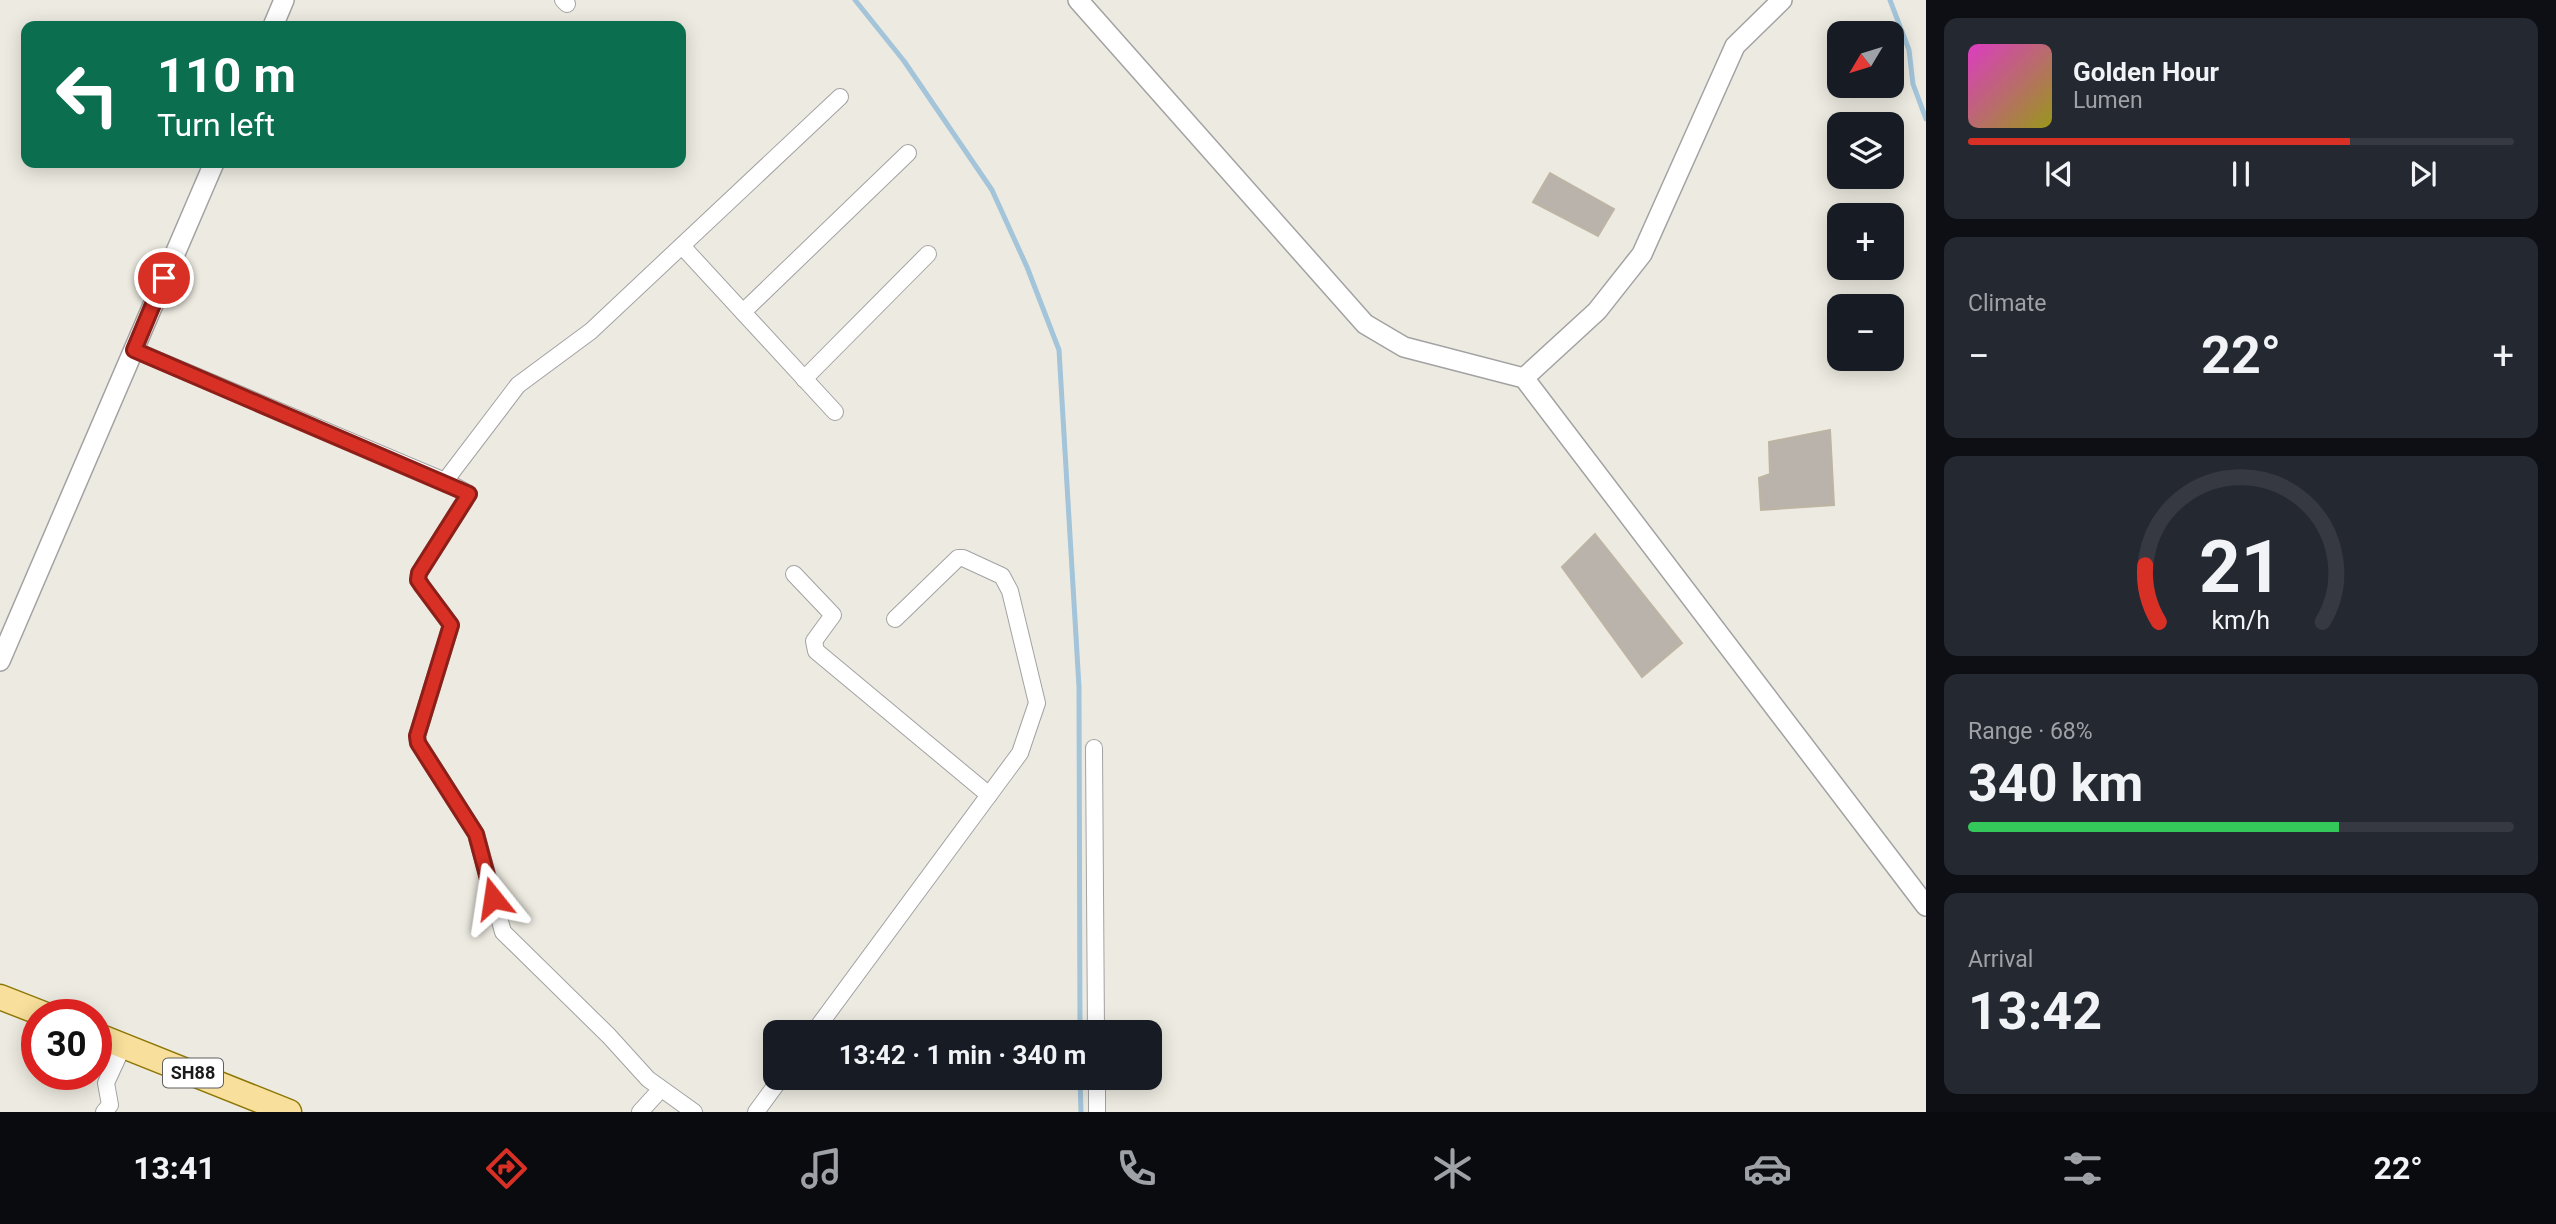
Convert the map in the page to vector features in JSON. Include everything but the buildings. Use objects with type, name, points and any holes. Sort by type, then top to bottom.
[{"type":"main road","points":[[3,1004],[21,1009]]},
{"type":"main road","name":"SH88","points":[[112,1042],[289,1112]]},
{"type":"street","points":[[275,21],[284,0]]},
{"type":"street","points":[[1078,0],[1365,324],[1404,347],[1524,378],[1924,900]]},
{"type":"street","points":[[1524,378],[1597,311],[1642,254],[1735,46],[1782,0]]},
{"type":"street","points":[[445,481],[518,385],[583,338],[840,97]]},
{"type":"street","points":[[743,312],[908,153]]},
{"type":"street","points":[[0,660],[212,168]]},
{"type":"street","points":[[682,246],[835,412]]},
{"type":"street","points":[[804,379],[928,254]]},
{"type":"street","points":[[134,350],[445,481],[469,494],[419,573],[418,580],[451,625],[417,736],[418,743],[476,834],[503,932],[661,1089],[694,1112]]},
{"type":"street","points":[[823,1020],[1020,753],[1037,703],[1007,582],[990,570],[958,558],[895,619]]},
{"type":"street","points":[[793,574],[833,615],[814,641],[816,651],[989,795]]},
{"type":"street","points":[[1094,748],[1096,1020]]},
{"type":"street","points":[[104,1112],[110,1105],[106,1083],[123,1046]]},
{"type":"street","points":[[640,1112],[661,1089]]},
{"type":"street","points":[[756,1112],[772,1090]]},
{"type":"street","points":[[1097,1090],[1097,1112]]},
{"type":"waterway","points":[[855,0],[904,61],[992,190],[1027,267],[1059,350],[1079,687],[1080,1020]]},
{"type":"waterway","points":[[1890,0],[1909,50],[1913,84],[1926,119]]},
{"type":"waterway","points":[[1080,1090],[1081,1112]]},
{"type":"route","points":[[164,278],[134,350],[445,481],[469,494],[419,573],[418,580],[451,625],[417,736],[418,743],[476,834],[493,898]]}]
